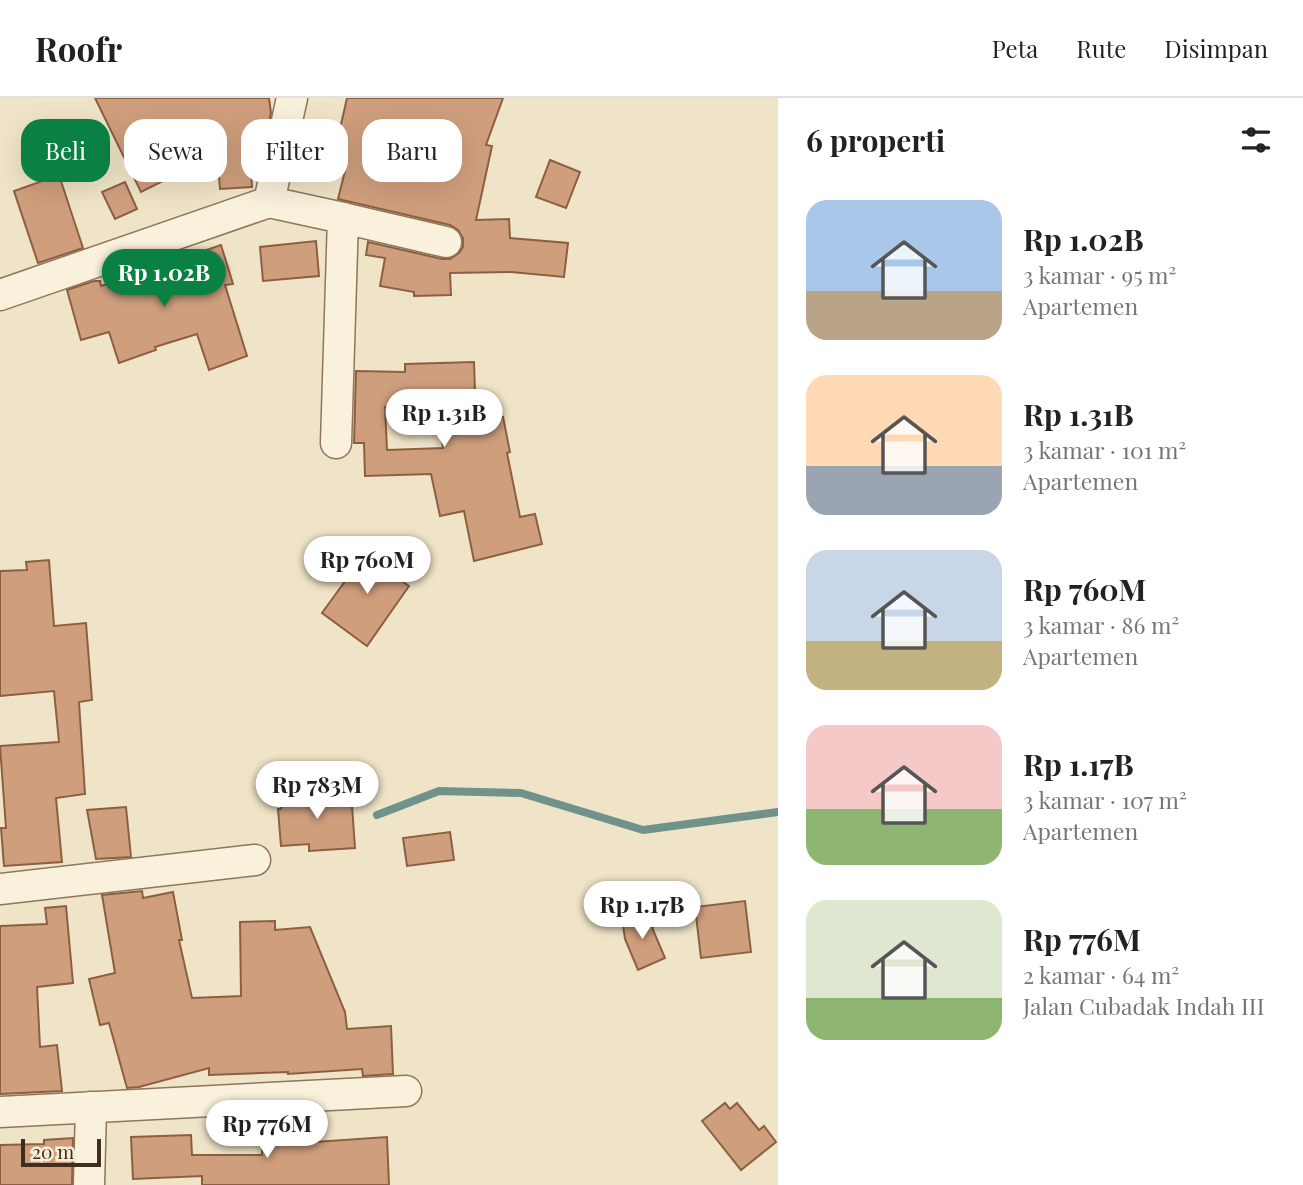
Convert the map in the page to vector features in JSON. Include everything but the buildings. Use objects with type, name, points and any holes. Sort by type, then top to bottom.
[{"type":"street","points":[[269,202],[292,98]]},
{"type":"street","points":[[0,295],[269,202],[446,242]]},
{"type":"street","points":[[336,443],[343,218]]},
{"type":"street","points":[[0,888],[255,860]]},
{"type":"street","points":[[0,1112],[406,1091]]},
{"type":"street","points":[[89,1185],[91,1107]]},
{"type":"waterway","points":[[377,815],[439,791],[521,793],[643,830],[778,812]]}]
